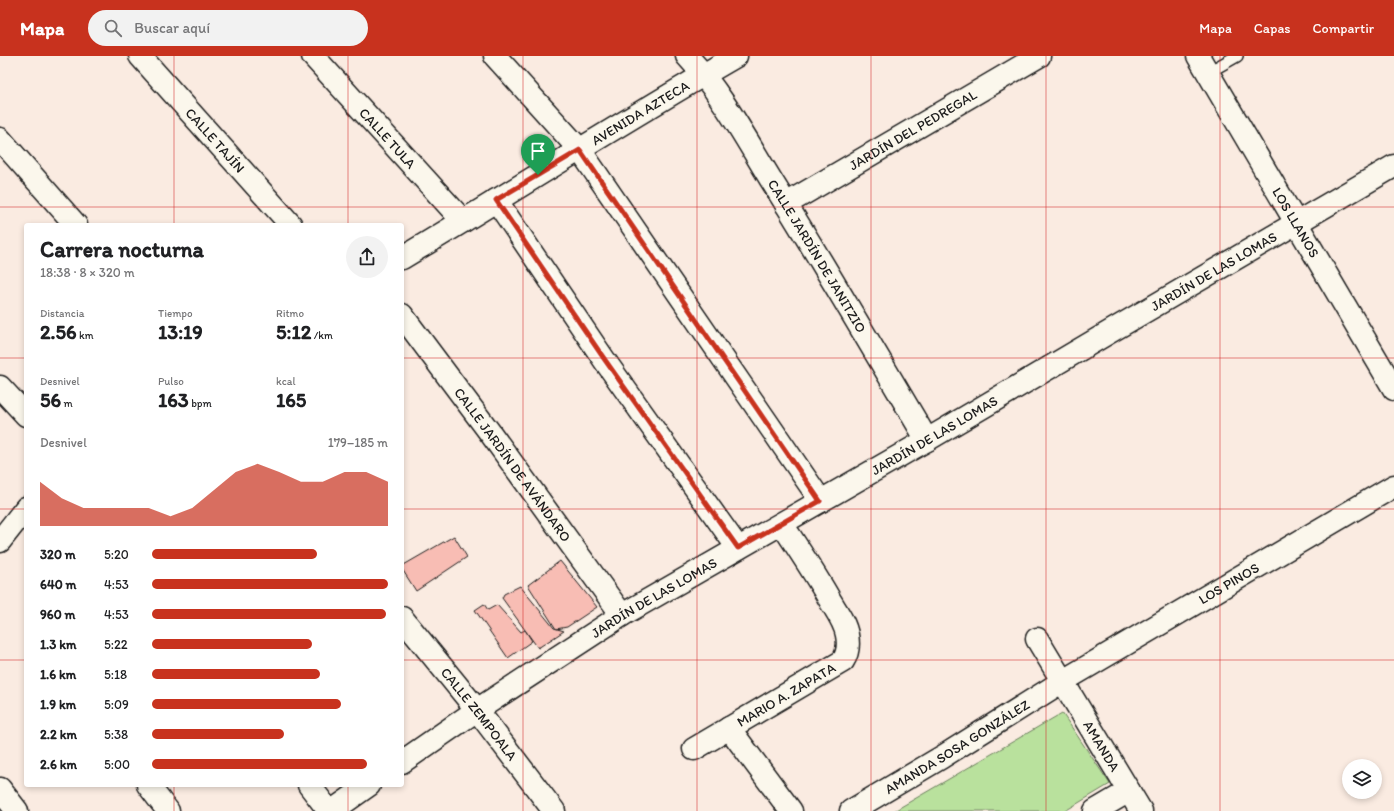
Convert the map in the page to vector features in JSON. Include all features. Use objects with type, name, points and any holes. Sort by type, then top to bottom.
[{"type":"street","name":"CALLE TAJÍN","points":[[140,56],[289,223]]},
{"type":"street","name":"CALLE TULA","points":[[313,56],[463,221]]},
{"type":"street","points":[[495,56],[580,150],[820,501]]},
{"type":"street","name":"CALLE JARDÍN DE JANITZIO","points":[[687,56],[704,74],[786,204],[927,440]]},
{"type":"street","name":"AVENIDA AZTECA","points":[[404,257],[580,150],[639,112],[736,56]]},
{"type":"street","name":"JARDÍN DEL PEDREGAL","points":[[786,204],[1038,56]]},
{"type":"street","name":"LOS LLANOS","points":[[1202,65],[1394,389]]},
{"type":"street","points":[[0,140],[74,223]]},
{"type":"street","name":"JARDÍN DE LAS LOMAS","points":[[404,761],[477,710],[622,615],[927,440],[1394,166]]},
{"type":"street","points":[[496,200],[605,360],[738,548]]},
{"type":"street","name":"CALLE JARDÍN DE AVÁNDARO","points":[[404,318],[491,434],[622,615]]},
{"type":"street","points":[[0,387],[24,413]]},
{"type":"street","name":"LOS PINOS","points":[[1063,681],[1394,486]]},
{"type":"street","points":[[0,541],[24,511]]},
{"type":"street","name":"MARIO A. ZAPATA","points":[[694,749],[843,661],[847,654],[847,634],[844,625],[822,584],[782,524]]},
{"type":"street","name":"CALLE ZEMPOALA","points":[[404,620],[477,710],[554,811]]},
{"type":"street","name":"AMANDA","points":[[1037,639],[1141,811]]},
{"type":"street","name":"AMANDA SOSA GONZÁLEZ","points":[[851,811],[942,757],[1063,681]]},
{"type":"street","points":[[729,728],[791,811]]},
{"type":"street","points":[[150,787],[168,811]]},
{"type":"street","points":[[311,787],[329,811]]},
{"type":"street","points":[[332,811],[366,787]]},
{"type":"street","points":[[0,789],[17,811]]},
{"type":"street","points":[[1095,811],[1129,791]]},
{"type":"lane","points":[[1202,65],[1237,56]]},
{"type":"green space","points":[[1062,713],[1110,784],[1065,811],[894,811]]},
{"type":"building","points":[[454,536],[467,557],[416,591],[404,572],[404,565]]},
{"type":"building","points":[[560,561],[597,607],[567,627],[556,629],[528,585]]},
{"type":"building","points":[[520,586],[554,628],[564,631],[538,648],[502,598],[504,594]]},
{"type":"building","points":[[484,604],[488,610],[497,605],[521,632],[525,630],[532,641],[508,658],[475,610]]},
{"type":"route","points":[[580,150],[820,501],[738,548],[605,360],[496,200],[538,175],[580,150]]}]
